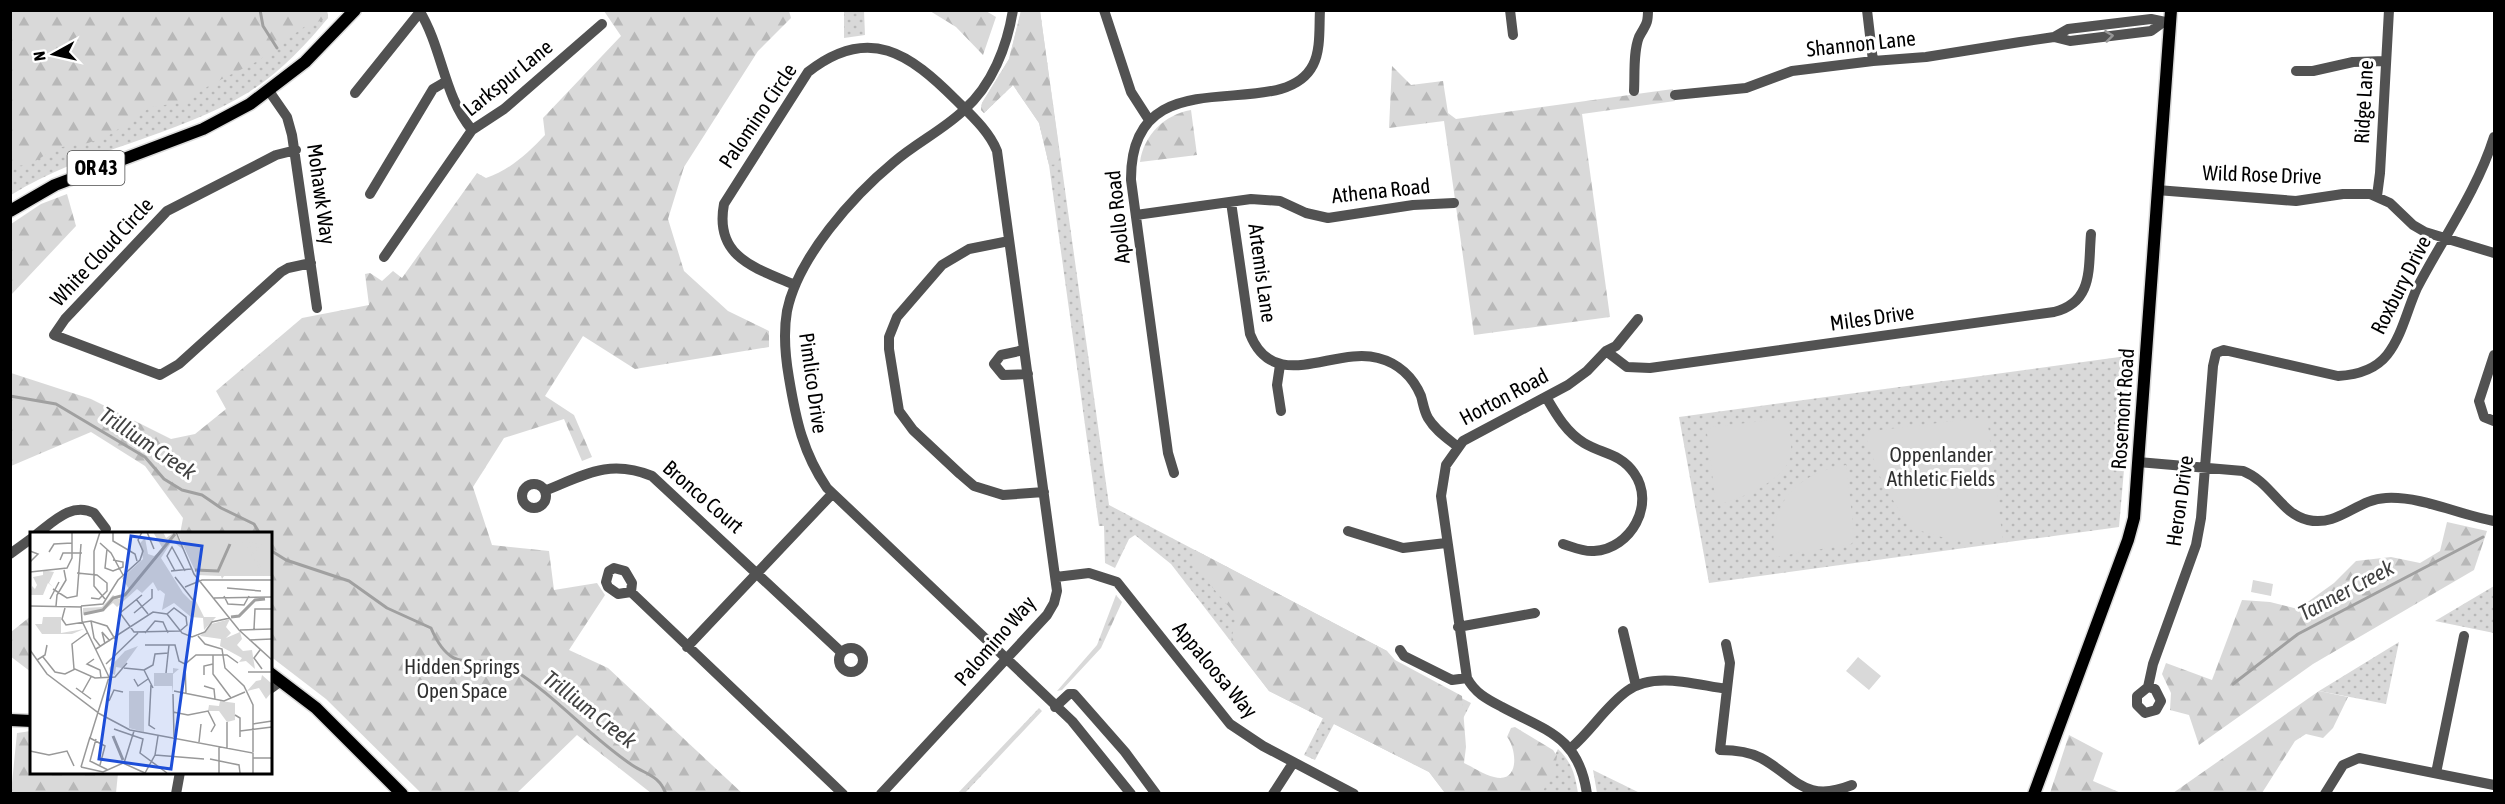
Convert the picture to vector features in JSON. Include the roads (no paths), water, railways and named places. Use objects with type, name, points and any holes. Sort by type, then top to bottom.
[{"type":"main road","name":"OR 43","points":[[10,211],[82,173],[203,129],[269,91],[305,62],[355,10]]},
{"type":"main road","name":"Rosemont Road","points":[[2034,794],[2128,540],[2134,512],[2168,19]]},
{"type":"main road","points":[[272,674],[324,716],[402,794]]},
{"type":"main road","points":[[10,720],[30,721]]},
{"type":"street","name":"Pimlico Drive","points":[[1013,10],[1000,59],[966,109],[899,157],[863,191],[810,258],[795,285],[787,310],[784,335],[794,408],[806,454],[832,494],[1008,659],[1083,734],[1131,794]]},
{"type":"street","points":[[1104,10],[1131,92],[1149,120],[1167,108],[1184,102],[1283,88],[1298,82],[1309,71],[1316,58],[1320,10]]},
{"type":"street","points":[[1510,10],[1513,35]]},
{"type":"street","points":[[1634,91],[1639,37],[1647,26],[1648,10]]},
{"type":"street","points":[[1867,10],[1873,60]]},
{"type":"street","name":"Ridge Lane","points":[[2376,196],[2380,173],[2389,10]]},
{"type":"street","points":[[355,93],[419,11],[436,48],[445,82],[456,108],[472,130]]},
{"type":"street","name":"Shannon Lane","points":[[1675,94],[1746,88],[1791,71],[1873,60],[1926,57],[2054,37],[2068,29],[2168,19]]},
{"type":"street","name":"Larkspur Lane","points":[[384,257],[472,130],[504,109],[602,24]]},
{"type":"street","name":"Palomino Circle","points":[[795,285],[752,267],[736,255],[725,237],[721,219],[724,204],[732,189],[808,72],[836,54],[861,49],[889,51],[918,64],[966,109]]},
{"type":"street","points":[[2296,71],[2313,71],[2353,62],[2386,61]]},
{"type":"street","points":[[370,194],[433,89],[445,82]]},
{"type":"street","name":"Mohawk Way","points":[[269,91],[287,117],[296,150],[317,308]]},
{"type":"street","name":"Palomino Way","points":[[881,794],[1008,659],[1054,603],[1056,577],[997,151],[987,134],[966,109]]},
{"type":"street","name":"Apollo Road","points":[[1149,120],[1139,136],[1132,157],[1131,180],[1167,446],[1174,473]]},
{"type":"street","name":"Roxbury Drive","points":[[2219,351],[2338,376],[2365,371],[2384,357],[2396,340],[2407,309],[2483,168],[2494,142]]},
{"type":"street","name":"White Cloud Circle","points":[[296,150],[276,155],[166,211],[64,320],[54,335],[160,375],[179,364],[281,272],[288,268],[311,263]]},
{"type":"street","name":"Wild Rose Drive","points":[[2157,190],[2296,201],[2343,194],[2376,196]]},
{"type":"street","points":[[2376,196],[2390,203],[2413,225],[2445,239],[2494,253]]},
{"type":"street","name":"Athena Road","points":[[1136,215],[1251,199],[1280,201],[1306,213],[1328,218],[1413,205],[1454,203]]},
{"type":"street","name":"Artemis Lane","points":[[1231,202],[1250,334],[1261,354],[1280,365]]},
{"type":"street","name":"Miles Drive","points":[[1606,351],[1627,367],[1650,368],[2060,310],[2073,305],[2084,292],[2091,234]]},
{"type":"street","points":[[1009,241],[981,245],[956,255],[928,279],[892,326],[889,337],[897,407],[904,420],[974,486],[1003,495],[1044,492]]},
{"type":"street","name":"Horton Road","points":[[1467,678],[1446,543],[1441,485],[1446,465],[1458,447],[1472,435],[1546,397],[1587,371],[1606,351],[1616,346],[1638,319]]},
{"type":"street","points":[[1024,350],[1001,355],[994,364],[1003,375],[1028,374]]},
{"type":"street","name":"Heron Drive","points":[[2148,687],[2153,664],[2193,554],[2201,518],[2213,366],[2219,351]]},
{"type":"street","points":[[2494,355],[2479,401],[2484,417],[2494,421]]},
{"type":"street","points":[[1281,411],[1277,385],[1280,365],[1362,356],[1387,361],[1407,374],[1416,387],[1431,422],[1458,447]]},
{"type":"street","points":[[1546,397],[1563,423],[1575,436],[1625,462],[1636,476],[1642,492],[1637,523],[1622,541],[1594,551],[1563,544]]},
{"type":"street","points":[[2138,462],[2243,471],[2256,477],[2286,508],[2308,520],[2334,520],[2366,503],[2388,497],[2494,520]]},
{"type":"street","name":"Bronco Court","points":[[546,490],[603,469],[628,468],[640,471],[664,485],[842,652]]},
{"type":"street","points":[[687,647],[832,494]]},
{"type":"street","points":[[40,532],[61,516],[77,510],[94,513],[106,529]]},
{"type":"street","points":[[1348,531],[1401,548],[1446,543]]},
{"type":"street","points":[[10,554],[30,539]]},
{"type":"street","name":"Appaloosa Way","points":[[1056,577],[1089,573],[1117,582],[1230,724],[1293,763],[1354,794]]},
{"type":"street","points":[[631,592],[843,794]]},
{"type":"street","points":[[1458,627],[1536,612]]},
{"type":"street","points":[[1623,631],[1636,686]]},
{"type":"street","points":[[2436,773],[2464,636]]},
{"type":"street","points":[[1726,644],[1730,663],[1719,750],[1754,755],[1791,782],[1809,791],[1832,792],[1852,785]]},
{"type":"street","points":[[1400,650],[1404,656],[1452,680],[1467,678],[1479,694],[1555,735],[1571,748],[1582,767],[1587,794]]},
{"type":"street","points":[[272,687],[281,681]]},
{"type":"street","points":[[1571,748],[1626,692],[1636,686],[1661,681],[1727,689]]},
{"type":"street","points":[[1055,707],[1069,694],[1074,694],[1125,752],[1156,794]]},
{"type":"street","points":[[2325,794],[2343,765],[2359,758],[2494,785]]},
{"type":"street","points":[[1273,794],[1293,763]]},
{"type":"street","points":[[176,794],[180,774]]},
{"type":"waterway","points":[[260,10],[263,26],[277,48]]},
{"type":"waterway","name":"Trillium Creek","points":[[10,396],[56,404],[145,457],[164,479],[182,490],[202,495],[221,508],[254,524],[259,532]]},
{"type":"waterway","name":"Tanner Creek","points":[[2233,684],[2298,634],[2483,537]]},
{"type":"waterway","name":"Trillium Creek","points":[[272,551],[286,560],[349,581],[387,608],[431,628],[440,645],[449,655],[459,660],[490,662],[514,670],[545,692],[617,754],[656,779],[666,794]]},
{"type":"park label","name":"Oppenlander Athletic Fields","points":[[1941,467]]},
{"type":"park label","name":"Hidden Springs Open Space","points":[[462,679]]}]
